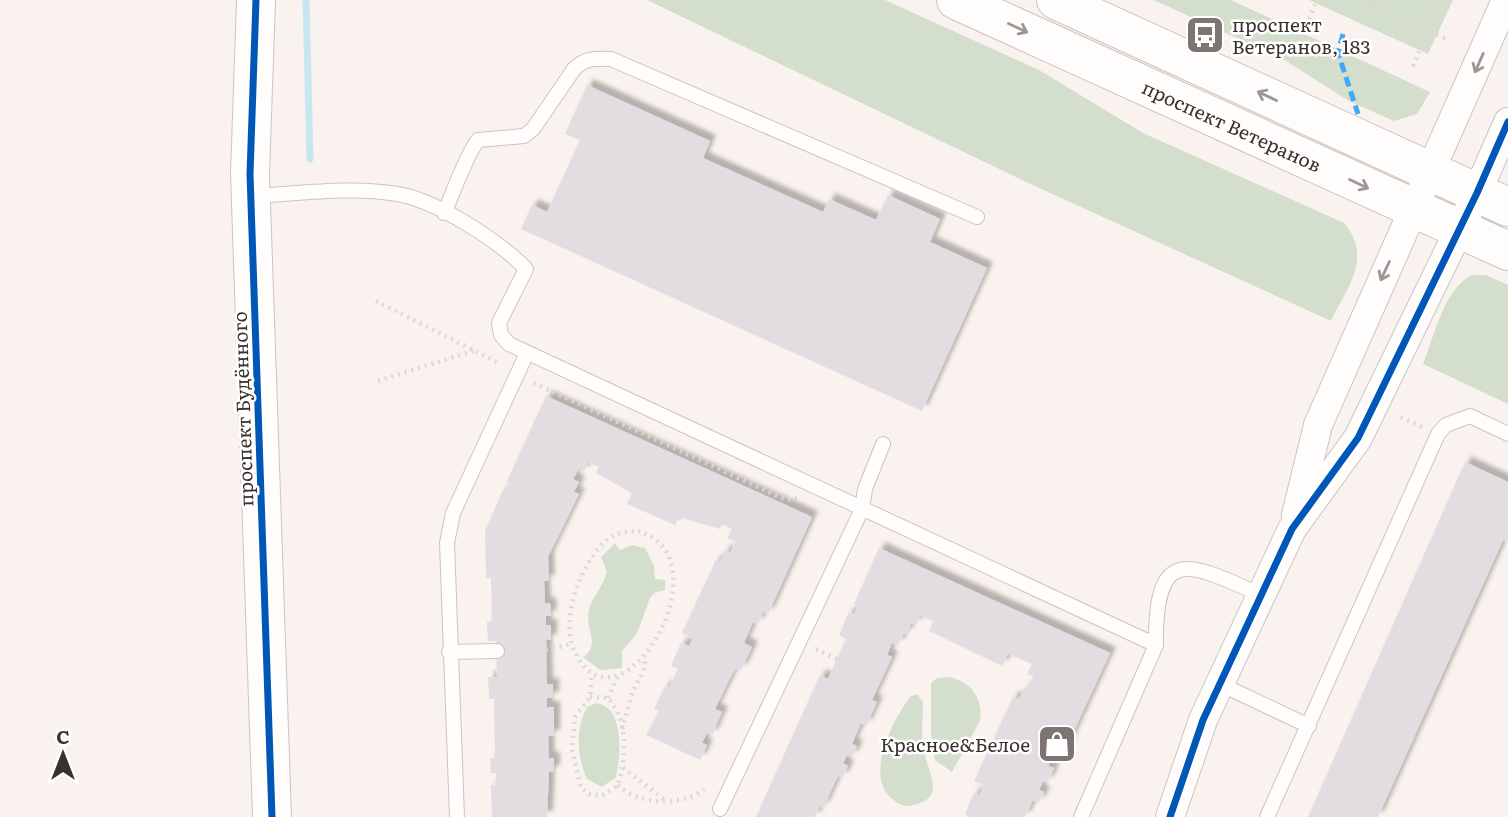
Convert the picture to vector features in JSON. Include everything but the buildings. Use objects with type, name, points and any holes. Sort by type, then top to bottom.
[{"type":"main road","name":"проспект Будённого","points":[[235,0],[238,79],[251,185]]},
{"type":"main road","name":"проспект Будённого","points":[[256,0],[251,185],[272,817]]},
{"type":"main road","name":"проспект Ветеранов","points":[[956,0],[1508,251]]},
{"type":"main road","points":[[1056,0],[1493,200]]},
{"type":"street","points":[[1292,529],[1318,425],[1506,0]]},
{"type":"street","points":[[1170,817],[1185,765],[1292,529],[1358,438],[1459,229],[1493,200],[1508,122]]},
{"type":"lane","points":[[444,213],[478,140],[524,136],[533,129],[574,69],[581,62],[595,58],[611,60],[977,217]]},
{"type":"lane","points":[[251,185],[400,194],[444,213],[504,246],[526,269],[499,323],[501,335],[509,344],[1156,645]]},
{"type":"lane","points":[[457,817],[446,565],[453,513],[522,378],[527,353]]},
{"type":"lane","points":[[1267,817],[1438,434],[1446,425],[1470,416],[1508,434]]},
{"type":"lane","points":[[720,809],[862,509],[864,489],[883,444]]},
{"type":"lane","points":[[1082,817],[1156,645],[1158,595],[1164,579],[1172,572],[1187,568],[1206,570],[1261,595]]},
{"type":"lane","points":[[449,652],[496,651]]},
{"type":"lane","points":[[1220,684],[1309,726]]},
{"type":"path","points":[[1309,19],[1317,0]]},
{"type":"path","points":[[1360,0],[1449,40]]},
{"type":"path","points":[[1413,66],[1442,0]]},
{"type":"path","points":[[376,301],[476,350],[522,378],[540,384],[786,500],[803,495]]},
{"type":"path","points":[[378,381],[476,350]]},
{"type":"path","points":[[638,531],[650,534],[663,544],[672,569],[666,615],[656,641],[645,658],[618,675],[605,677],[592,673],[579,660],[571,644],[569,612],[575,591],[607,540],[619,533],[638,531]]},
{"type":"path","points":[[546,650],[571,644]]},
{"type":"path","points":[[622,730],[633,691],[645,668],[645,658]]},
{"type":"path","points":[[592,673],[590,697],[575,717],[572,749],[581,788],[589,794],[602,796],[618,785],[623,768],[622,730],[618,712],[608,698]]},
{"type":"path","points":[[608,698],[618,675]]},
{"type":"path","points":[[590,697],[608,698]]},
{"type":"path","points":[[623,768],[664,799]]},
{"type":"path","points":[[618,785],[635,798],[695,797],[704,789]]},
{"type":"green space","points":[[647,0],[885,0],[1039,70],[1143,133],[1344,223],[1357,248],[1355,272],[1331,321],[1024,181]]},
{"type":"green space","points":[[1154,0],[1231,0],[1430,92],[1417,114],[1394,121],[1349,101],[1286,61]]},
{"type":"green space","points":[[1309,0],[1453,0],[1428,54]]},
{"type":"green space","points":[[1472,275],[1486,275],[1508,285],[1508,404],[1423,364],[1447,302],[1462,282]]},
{"type":"green space","points":[[615,543],[620,550],[632,545],[645,548],[654,566],[655,579],[665,580],[665,590],[654,593],[650,598],[637,633],[622,651],[622,668],[600,670],[583,657],[592,643],[589,609],[607,572],[601,557]]},
{"type":"green space","points":[[948,677],[969,686],[980,705],[980,721],[952,772],[935,760],[931,732],[931,683],[937,678]]},
{"type":"green space","points":[[917,694],[923,702],[922,741],[933,784],[928,798],[905,806],[891,798],[883,786],[880,771],[882,755],[894,722],[911,696]]},
{"type":"green space","points":[[596,703],[605,706],[612,713],[620,745],[616,777],[602,787],[587,779],[579,743],[583,716],[587,707]]},
{"type":"waterway","points":[[306,0],[310,159]]},
{"type":"marked path","points":[[1343,34],[1338,53],[1358,114]]},
{"type":"cycle path","points":[[256,0],[250,174],[272,817]]},
{"type":"cycle path","points":[[1170,817],[1203,720],[1292,529],[1358,438],[1477,193],[1508,122]]},
{"type":"place","name":"проспект Ветеранов, 183","points":[[1205,35]]},
{"type":"place","name":"Красное&Белое","points":[[1057,744]]}]
